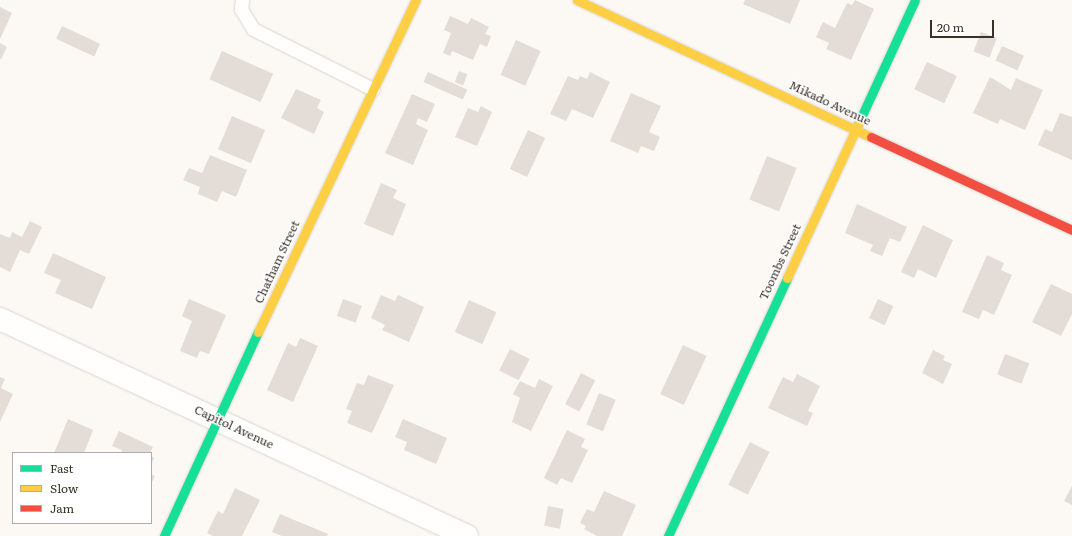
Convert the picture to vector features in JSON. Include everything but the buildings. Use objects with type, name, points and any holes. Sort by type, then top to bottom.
[{"type":"street","name":"Chatham Street","points":[[164,536],[416,0]]},
{"type":"street","name":"Mikado Avenue","points":[[576,0],[856,128],[1072,230]]},
{"type":"street","name":"Toombs Street","points":[[668,536],[915,0]]},
{"type":"street","name":"Capitol Avenue","points":[[0,319],[467,536]]},
{"type":"lane","points":[[242,0],[241,9],[253,29],[373,89]]},
{"type":"traffic: fast","points":[[858,124],[915,0]]},
{"type":"traffic: fast","points":[[668,536],[787,278]]},
{"type":"traffic: fast","points":[[164,536],[258,332]]},
{"type":"traffic: slow","points":[[258,332],[416,0]]},
{"type":"traffic: slow","points":[[577,0],[871,137]]},
{"type":"traffic: slow","points":[[787,278],[858,124]]},
{"type":"traffic: jam","points":[[871,137],[1072,230]]}]
